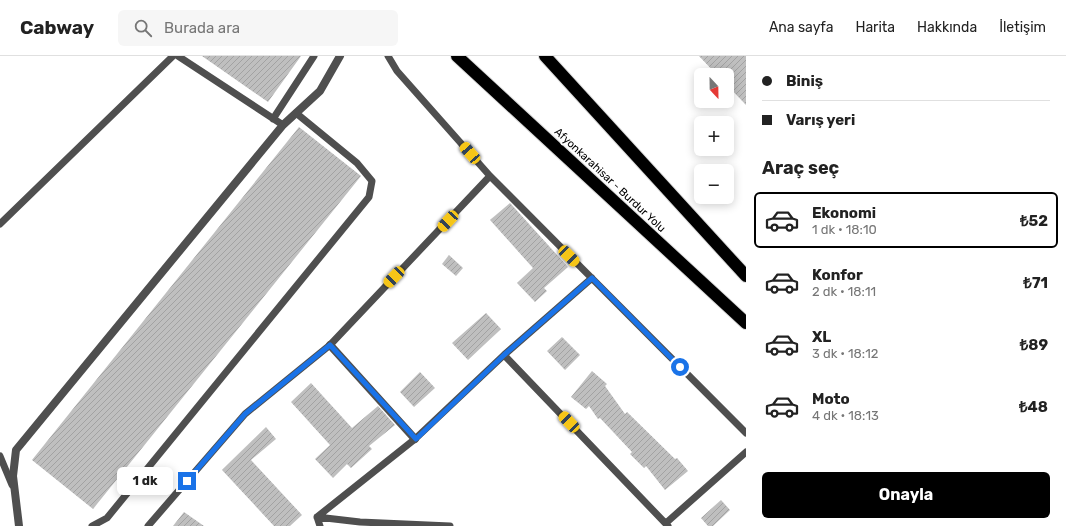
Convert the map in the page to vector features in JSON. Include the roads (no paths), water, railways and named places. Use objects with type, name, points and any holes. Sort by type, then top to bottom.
[{"type":"highway","name":"Afyonkarahisar - Burdur Yolu","points":[[457,56],[746,323]]},
{"type":"highway","points":[[546,57],[746,276]]},
{"type":"street","points":[[19,526],[13,476],[16,450],[283,125],[320,91],[340,56]]},
{"type":"street","points":[[330,345],[416,439]]},
{"type":"lane","points":[[0,224],[173,56]]},
{"type":"lane","points":[[178,56],[283,125]]},
{"type":"lane","points":[[273,119],[314,56]]},
{"type":"lane","points":[[388,56],[397,71],[490,176],[746,433]]},
{"type":"lane","points":[[92,526],[107,518],[369,197],[372,181],[357,163],[296,113]]},
{"type":"lane","points":[[148,526],[245,414],[330,345],[490,176]]},
{"type":"lane","points":[[317,517],[416,439],[504,355],[592,278]]},
{"type":"lane","points":[[504,355],[667,525],[746,452]]},
{"type":"lane","points":[[0,456],[15,492]]},
{"type":"lane","points":[[317,517],[359,524],[450,526]]},
{"type":"lane","points":[[317,517],[320,526]]}]
